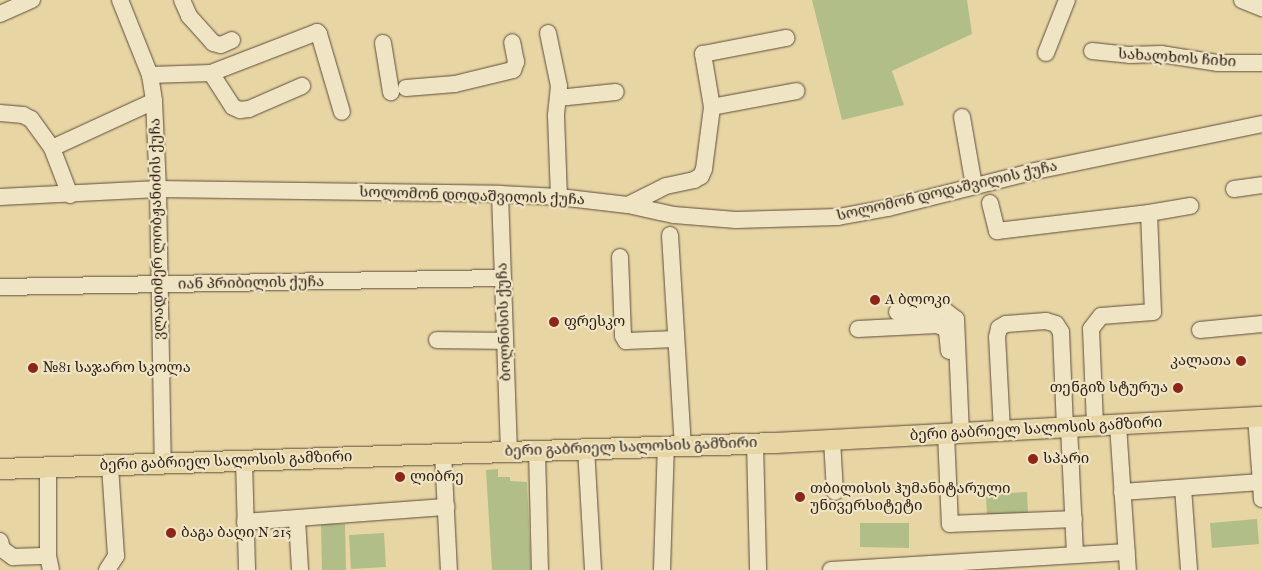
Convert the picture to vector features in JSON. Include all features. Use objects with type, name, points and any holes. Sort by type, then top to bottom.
[{"type":"main road","name":"ბერი გაბრიელ სალოსის გამზირი","points":[[0,469],[832,440],[1259,417]]},
{"type":"street","points":[[0,14],[32,0]]},
{"type":"street","name":"ვლადიმერ ლობჟანიძის ქუჩა","points":[[120,0],[150,75],[154,102],[158,189],[163,464]]},
{"type":"street","points":[[182,0],[189,16],[213,43],[221,45],[232,40]]},
{"type":"street","points":[[1046,54],[1068,0]]},
{"type":"street","points":[[1242,0],[1262,8]]},
{"type":"street","points":[[150,75],[211,73],[317,32],[342,112]]},
{"type":"street","points":[[548,33],[559,86],[556,116],[559,197]]},
{"type":"street","points":[[628,205],[666,186],[694,180],[701,176],[704,169],[712,107],[703,54],[786,38]]},
{"type":"street","points":[[383,43],[399,90],[455,84],[514,70],[516,62],[512,42]]},
{"type":"street","name":"სახალხოს ჩიხი","points":[[1092,51],[1129,55],[1161,54],[1218,63],[1262,63]]},
{"type":"street","points":[[211,73],[233,107],[240,110],[249,109],[302,86]]},
{"type":"street","points":[[558,98],[616,92]]},
{"type":"street","points":[[712,107],[797,92]]},
{"type":"street","points":[[52,148],[154,102]]},
{"type":"street","points":[[0,113],[23,115],[30,119],[52,148],[70,195]]},
{"type":"street","points":[[962,117],[974,186]]},
{"type":"street","name":"სოლომონ დოდაშვილის ქუჩა","points":[[0,196],[70,195],[158,189],[500,194],[559,197],[628,205],[674,215],[736,220],[838,217],[1035,171],[1262,124]]},
{"type":"street","points":[[1234,189],[1262,185]]},
{"type":"street","name":"ბოლნისის ქუჩა","points":[[500,194],[509,451]]},
{"type":"street","points":[[990,203],[997,231],[1149,213],[1190,206]]},
{"type":"street","points":[[1095,426],[1091,329],[1101,316],[1153,312],[1149,213]]},
{"type":"street","points":[[662,570],[674,446],[676,339],[670,235]]},
{"type":"street","points":[[620,257],[623,336],[626,341],[676,339]]},
{"type":"street","name":"იან პრიბილის ქუჩა","points":[[0,287],[503,278]]},
{"type":"street","points":[[897,312],[944,310],[953,315],[957,326],[958,372],[953,433],[950,524],[1074,519]]},
{"type":"street","points":[[1002,431],[997,337],[999,328],[1006,324],[1038,322],[1056,324],[1061,332],[1075,555]]},
{"type":"street","points":[[1200,330],[1262,324]]},
{"type":"street","points":[[858,329],[942,326],[947,332],[950,370],[958,372]]},
{"type":"street","points":[[437,340],[505,341]]},
{"type":"street","points":[[1259,417],[1262,499]]},
{"type":"street","points":[[1118,425],[1128,570]]},
{"type":"street","points":[[832,440],[835,492]]},
{"type":"street","points":[[755,443],[758,570]]},
{"type":"street","points":[[586,448],[593,570]]},
{"type":"street","points":[[537,450],[540,570]]},
{"type":"street","points":[[443,453],[449,570]]},
{"type":"street","points":[[244,461],[247,570]]},
{"type":"street","points":[[107,570],[116,556],[110,465]]},
{"type":"street","points":[[0,541],[2,549],[13,557],[49,563],[48,468]]},
{"type":"street","points":[[1122,492],[1261,482]]},
{"type":"street","points":[[1183,488],[1189,570]]},
{"type":"street","points":[[245,522],[446,506]]},
{"type":"street","points":[[297,519],[300,570]]},
{"type":"street","points":[[832,570],[1126,552]]},
{"type":"green space","points":[[812,0],[967,0],[972,34],[892,71],[904,105],[842,120]]},
{"type":"green space","points":[[498,469],[498,477],[510,477],[510,481],[527,482],[531,570],[492,570],[486,470]]},
{"type":"green space","points":[[1027,492],[1028,514],[987,516],[986,494]]},
{"type":"green space","points":[[1257,519],[1259,544],[1212,548],[1210,523]]},
{"type":"green space","points":[[860,523],[909,523],[909,548],[860,547]]},
{"type":"green space","points":[[321,524],[345,524],[346,570],[322,570]]},
{"type":"green space","points":[[384,533],[386,567],[351,569],[349,535]]},
{"type":"place","name":"A ბლოკი","points":[[875,300]]},
{"type":"place","name":"ფრესკო","points":[[554,322]]},
{"type":"place","name":"კალათა","points":[[1241,361]]},
{"type":"place","name":"№81 საჯარო სკოლა","points":[[33,368]]},
{"type":"place","name":"თენგიზ სტურუა","points":[[1178,388]]},
{"type":"place","name":"სპარი","points":[[1033,459]]},
{"type":"place","name":"ლიბრე","points":[[400,477]]},
{"type":"place","name":"თბილისის ჰუმანიტარული უნივერსიტეტი","points":[[800,497]]},
{"type":"place","name":"ბაგა ბაღი N 215","points":[[171,533]]}]
